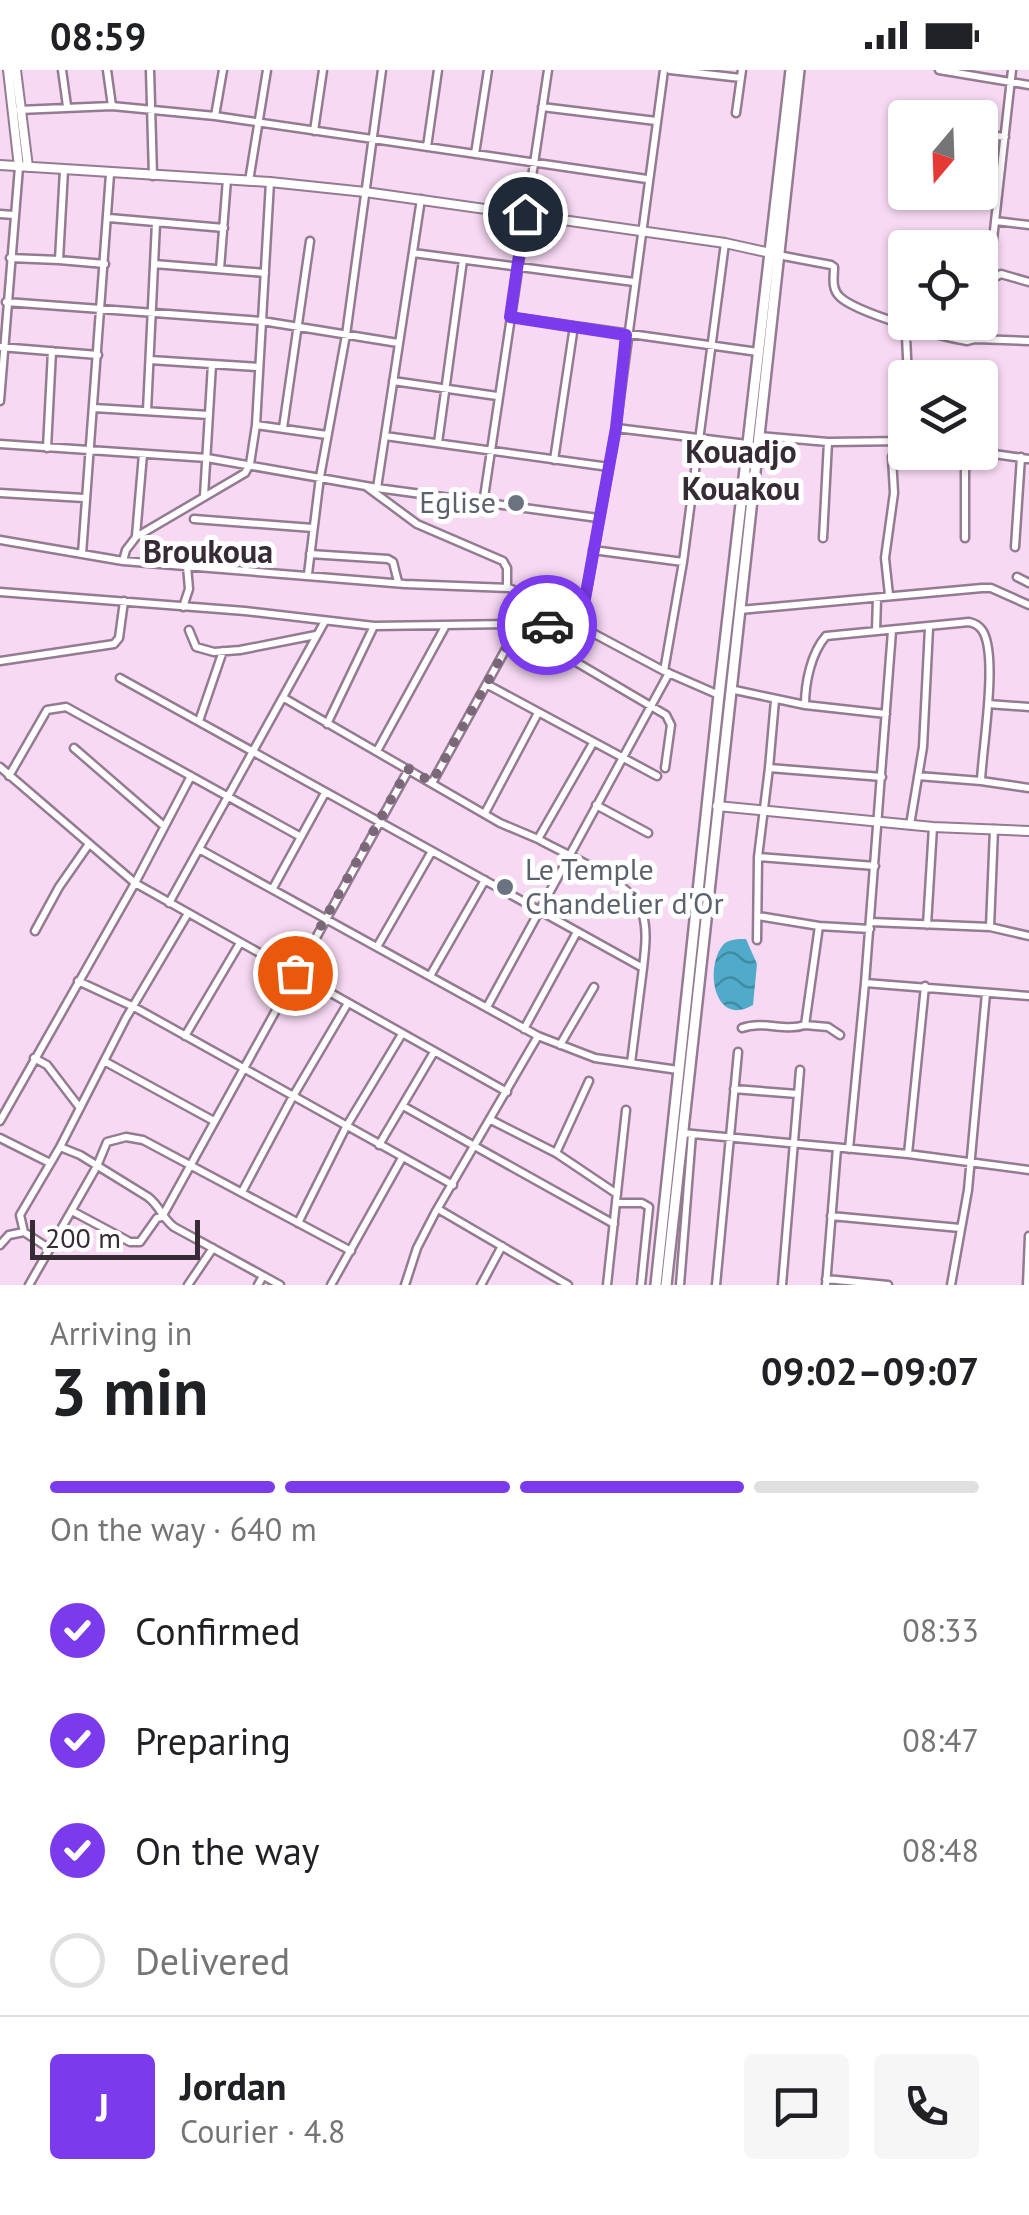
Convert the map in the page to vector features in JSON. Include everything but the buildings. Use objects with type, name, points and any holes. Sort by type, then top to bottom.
[{"type":"main road","points":[[666,1285],[687,1133],[717,806],[759,436],[791,70]]},
{"type":"main road","points":[[656,1285],[747,444],[798,70]]},
{"type":"street","points":[[8,70],[17,110]]},
{"type":"street","points":[[0,399],[14,215],[23,167],[16,70]]},
{"type":"street","points":[[62,70],[67,106]]},
{"type":"street","points":[[107,70],[112,106]]},
{"type":"street","points":[[150,70],[154,176]]},
{"type":"street","points":[[215,116],[222,70]]},
{"type":"street","points":[[249,181],[267,70]]},
{"type":"street","points":[[314,131],[323,70]]},
{"type":"street","points":[[308,574],[382,70]]},
{"type":"street","points":[[427,148],[438,70]]},
{"type":"street","points":[[475,154],[488,70]]},
{"type":"street","points":[[483,504],[548,70]]},
{"type":"street","points":[[575,624],[586,595],[616,428],[647,179],[667,70],[742,74],[736,114]]},
{"type":"street","points":[[939,70],[1029,85]]},
{"type":"street","points":[[995,230],[1012,70]]},
{"type":"street","points":[[17,110],[112,106],[215,116],[647,179]]},
{"type":"street","points":[[542,107],[656,121]]},
{"type":"street","points":[[998,136],[1005,137]]},
{"type":"street","points":[[0,166],[270,182],[365,192],[725,243],[831,265],[833,286],[841,298],[888,315]]},
{"type":"street","points":[[59,260],[64,170]]},
{"type":"street","points":[[82,554],[110,174]]},
{"type":"street","points":[[220,269],[227,179]]},
{"type":"street","points":[[123,560],[136,537],[245,473],[250,464],[256,425],[270,182]]},
{"type":"street","points":[[378,488],[421,198]]},
{"type":"street","points":[[0,214],[14,215]]},
{"type":"street","points":[[109,218],[224,228]]},
{"type":"street","points":[[996,221],[1029,225]]},
{"type":"street","points":[[147,411],[156,223]]},
{"type":"street","points":[[283,428],[310,240]]},
{"type":"street","points":[[487,1007],[667,672],[725,243]]},
{"type":"street","points":[[413,253],[634,282]]},
{"type":"street","points":[[10,258],[104,264]]},
{"type":"street","points":[[438,443],[463,260]]},
{"type":"street","points":[[154,264],[264,274]]},
{"type":"street","points":[[998,276],[1029,282]]},
{"type":"street","points":[[6,302],[262,321],[398,343]]},
{"type":"street","points":[[510,317],[758,352]]},
{"type":"street","points":[[554,460],[574,326]]},
{"type":"street","points":[[998,340],[1029,340]]},
{"type":"street","points":[[1,347],[98,355]]},
{"type":"street","points":[[46,448],[52,351]]},
{"type":"street","points":[[149,360],[258,367]]},
{"type":"street","points":[[204,496],[212,364]]},
{"type":"street","points":[[394,381],[497,396]]},
{"type":"street","points":[[94,408],[209,415]]},
{"type":"street","points":[[256,425],[327,434]]},
{"type":"street","points":[[616,428],[747,444]]},
{"type":"street","points":[[385,436],[609,467]]},
{"type":"street","points":[[759,436],[828,442],[888,441]]},
{"type":"street","points":[[823,538],[828,442]]},
{"type":"street","points":[[0,444],[207,458],[378,488],[598,518]]},
{"type":"street","points":[[136,537],[143,454]]},
{"type":"street","points":[[998,454],[1025,458],[1016,547]]},
{"type":"street","points":[[889,595],[885,558],[894,494],[893,470]]},
{"type":"street","points":[[965,538],[966,470]]},
{"type":"street","points":[[364,485],[417,524],[503,562],[508,568],[506,587]]},
{"type":"street","points":[[0,493],[84,498]]},
{"type":"street","points":[[194,519],[313,528]]},
{"type":"street","points":[[0,540],[187,566],[399,583],[506,587],[540,601],[575,624],[719,696]]},
{"type":"street","points":[[593,550],[683,562]]},
{"type":"street","points":[[310,554],[391,560],[399,583]]},
{"type":"street","points":[[183,607],[189,589],[187,566]]},
{"type":"street","points":[[1017,577],[1029,583]]},
{"type":"street","points":[[739,610],[991,588],[1029,605]]},
{"type":"street","points":[[0,592],[374,626],[575,624]]},
{"type":"street","points":[[876,631],[877,598]]},
{"type":"street","points":[[0,661],[114,644],[119,638],[124,601]]},
{"type":"street","points":[[169,902],[325,621]]},
{"type":"street","points":[[805,705],[813,662],[822,640],[831,635],[970,622],[983,631],[987,641],[988,704],[981,781]]},
{"type":"street","points":[[377,752],[446,625]]},
{"type":"street","points":[[432,782],[522,625]]},
{"type":"street","points":[[522,625],[670,719],[665,768]]},
{"type":"street","points":[[327,724],[374,626]]},
{"type":"street","points":[[910,825],[924,732],[929,628]]},
{"type":"street","points":[[189,630],[192,641],[202,651],[317,635]]},
{"type":"street","points":[[848,1149],[865,984],[892,630]]},
{"type":"street","points":[[198,721],[223,651]]},
{"type":"street","points":[[120,678],[643,968]]},
{"type":"street","points":[[488,685],[657,776]]},
{"type":"street","points":[[730,688],[775,700],[886,714]]},
{"type":"street","points":[[284,698],[623,888],[642,910],[645,932],[632,1063]]},
{"type":"street","points":[[757,940],[758,857],[775,700]]},
{"type":"street","points":[[988,704],[1029,707]]},
{"type":"street","points":[[9,776],[47,710],[66,707],[301,836]]},
{"type":"street","points":[[485,813],[538,713]]},
{"type":"street","points":[[538,839],[593,743]]},
{"type":"street","points":[[74,748],[164,826]]},
{"type":"street","points":[[0,768],[135,882],[507,1092]]},
{"type":"street","points":[[769,768],[882,777]]},
{"type":"street","points":[[72,1211],[130,1242],[140,1242],[157,1218],[162,1217],[408,769]]},
{"type":"street","points":[[0,1120],[135,882],[190,776]]},
{"type":"street","points":[[918,776],[1029,788]]},
{"type":"street","points":[[272,888],[326,792]]},
{"type":"street","points":[[596,804],[648,833]]},
{"type":"street","points":[[717,806],[933,827],[1029,831]]},
{"type":"street","points":[[927,925],[933,827]]},
{"type":"street","points":[[990,927],[994,830]]},
{"type":"street","points":[[35,931],[89,844]]},
{"type":"street","points":[[199,849],[538,1036],[595,1058],[678,1070]]},
{"type":"street","points":[[376,947],[432,851]]},
{"type":"street","points":[[758,857],[875,866]]},
{"type":"street","points":[[430,976],[485,880]]},
{"type":"street","points":[[50,1249],[24,1232],[20,1214],[188,915]]},
{"type":"street","points":[[758,916],[819,926],[990,927],[1029,936]]},
{"type":"street","points":[[805,1025],[819,926]]},
{"type":"street","points":[[524,1029],[577,932]]},
{"type":"street","points":[[184,1036],[240,943]]},
{"type":"street","points":[[78,981],[134,1007],[452,1185]]},
{"type":"street","points":[[865,984],[1029,996]]},
{"type":"street","points":[[908,1154],[925,986]]},
{"type":"street","points":[[560,1045],[594,987]]},
{"type":"street","points":[[950,1285],[968,1190],[986,993]]},
{"type":"street","points":[[242,1192],[348,1003]]},
{"type":"street","points":[[742,1028],[753,1024],[790,1028],[805,1025],[828,1027],[840,1035]]},
{"type":"street","points":[[298,1223],[346,1127],[402,1034]]},
{"type":"street","points":[[405,1285],[417,1248],[538,1036]]},
{"type":"street","points":[[379,1145],[434,1052]]},
{"type":"street","points":[[716,1285],[738,1052]]},
{"type":"street","points":[[34,1058],[47,1065],[80,1108]]},
{"type":"street","points":[[104,1061],[212,1120]]},
{"type":"street","points":[[782,1285],[800,1070]]},
{"type":"street","points":[[556,1154],[589,1081]]},
{"type":"street","points":[[734,1089],[797,1094]]},
{"type":"street","points":[[403,1106],[614,1224]]},
{"type":"street","points":[[606,1285],[626,1110]]},
{"type":"street","points":[[491,1120],[556,1154],[618,1199],[649,1208],[641,1285]]},
{"type":"street","points":[[680,1285],[687,1133],[1029,1170]]},
{"type":"street","points":[[28,1285],[107,1142],[126,1137],[144,1140],[351,1251]]},
{"type":"street","points":[[0,1138],[50,1163]]},
{"type":"street","points":[[60,1147],[156,1202],[162,1217],[280,1285]]},
{"type":"street","points":[[837,1148],[826,1282],[888,1285]]},
{"type":"street","points":[[331,1285],[402,1158]]},
{"type":"street","points":[[438,1209],[568,1285]]},
{"type":"street","points":[[832,1216],[960,1228]]},
{"type":"street","points":[[0,1245],[9,1235],[24,1232]]},
{"type":"street","points":[[1026,1285],[1029,1236]]},
{"type":"street","points":[[481,1285],[502,1246]]},
{"type":"street","points":[[188,1285],[213,1248]]},
{"type":"street","points":[[258,1285],[263,1276]]},
{"type":"water","points":[[746,939],[757,964],[753,1005],[729,1009],[716,992],[714,967],[725,943]]},
{"type":"way so far","points":[[295,973],[408,769],[432,782],[519,625],[547,625]]},
{"type":"place","name":"Eglise","points":[[516,503]]},
{"type":"place","name":"Le Temple Chandelier d'Or","points":[[505,887]]},
{"type":"district","name":"Kouadjo Kouakou","points":[[741,470]]},
{"type":"district","name":"Broukoua","points":[[208,552]]},
{"type":"route","points":[[525,214],[510,317],[626,335],[616,428],[584,604],[577,624],[547,625]]}]
